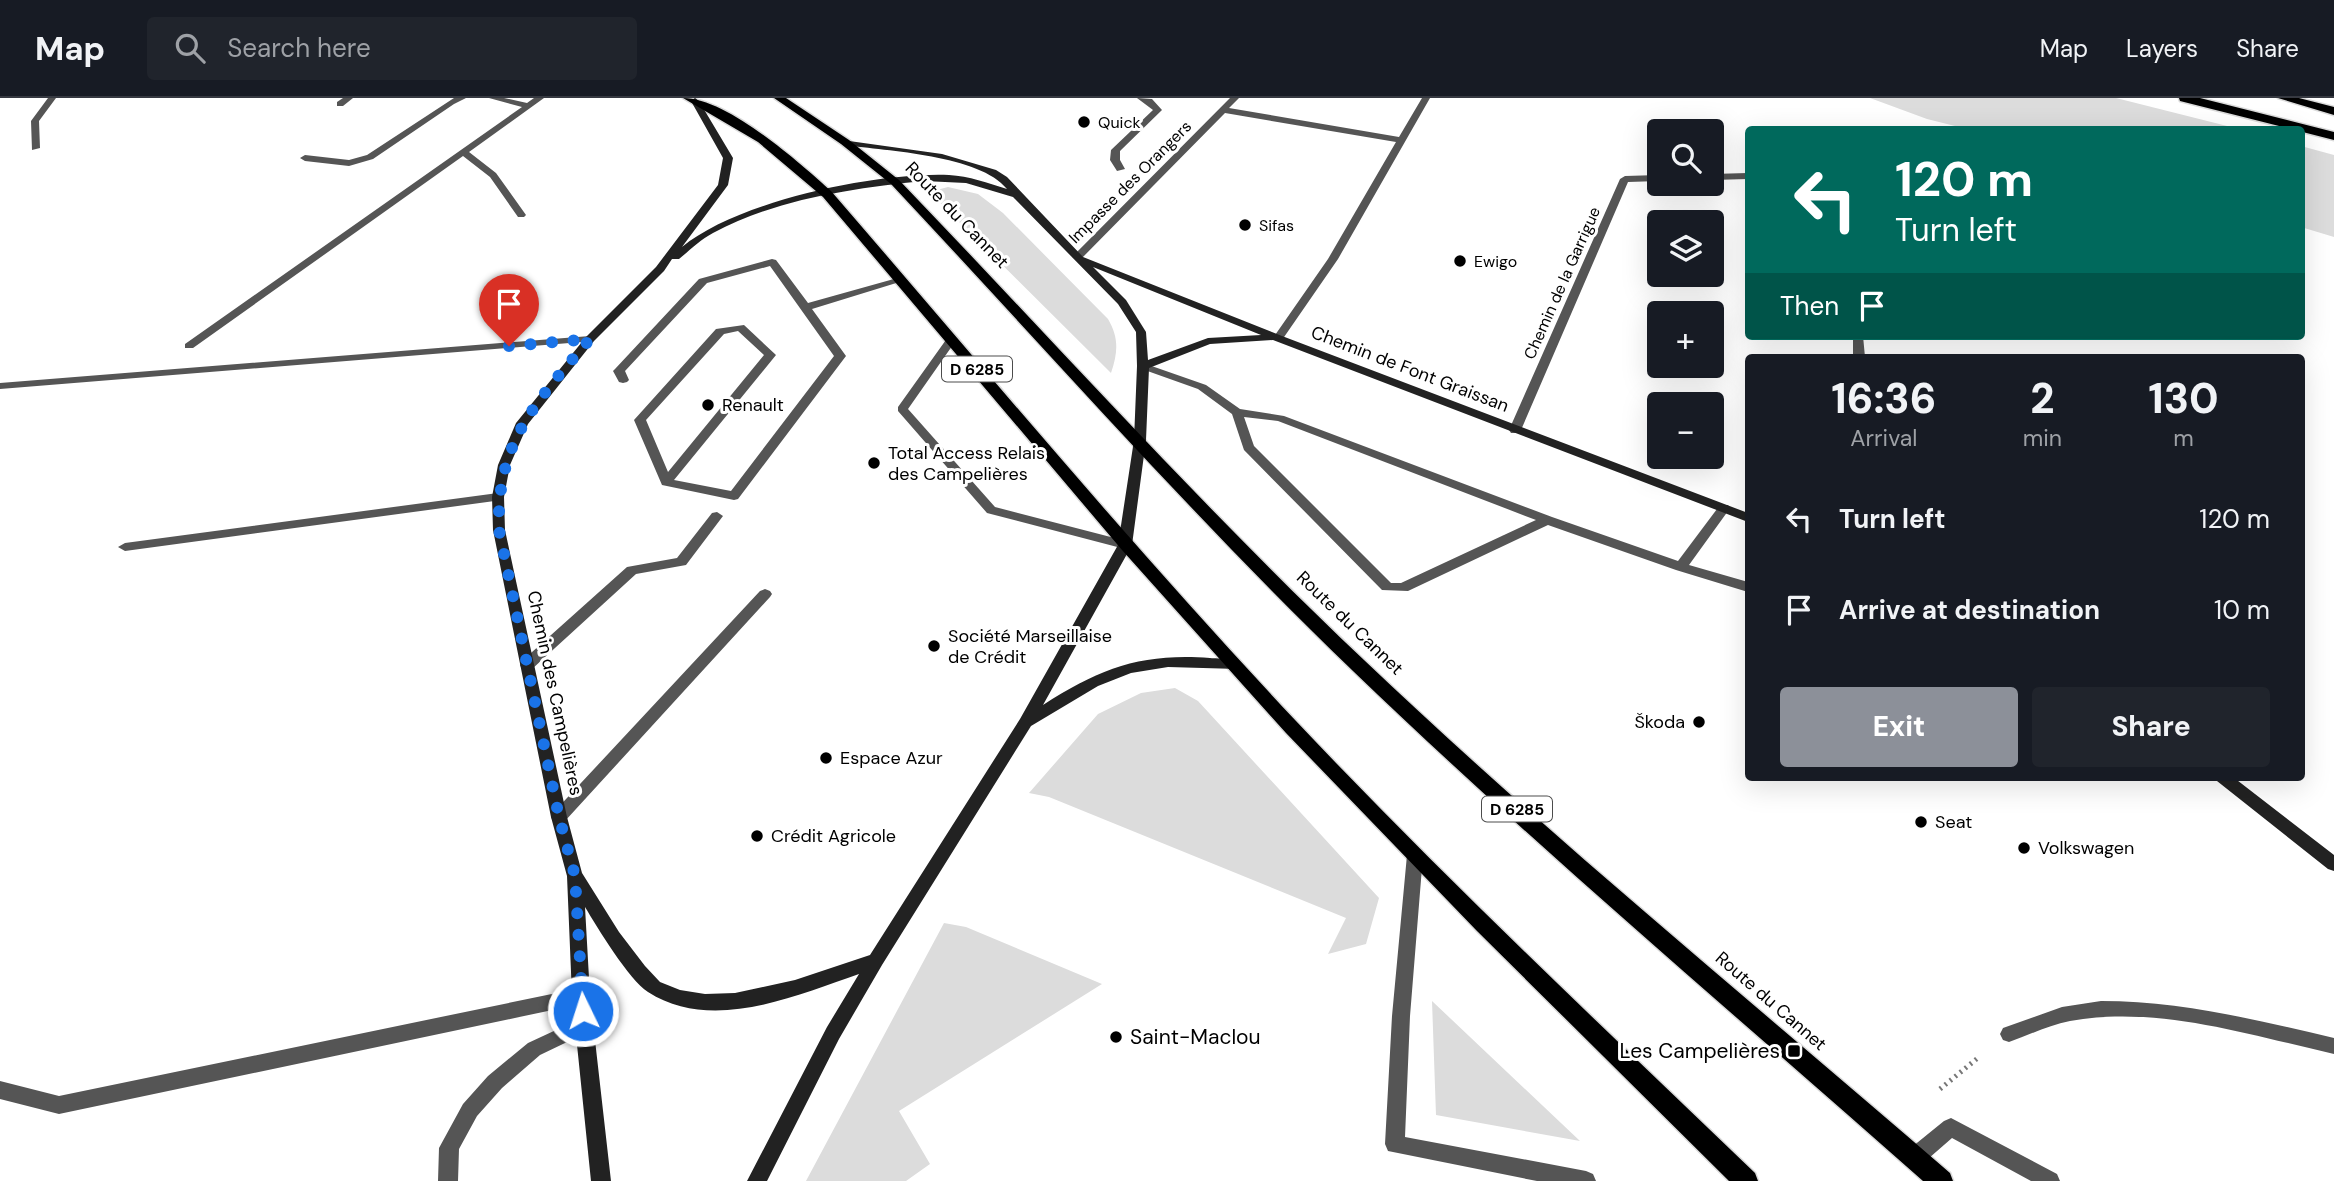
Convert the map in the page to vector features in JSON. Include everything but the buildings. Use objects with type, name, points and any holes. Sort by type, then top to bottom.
[{"type":"highway","points":[[2185,98],[2295,126]]},
{"type":"highway","points":[[2284,98],[2334,111]]},
{"type":"highway","points":[[2305,129],[2334,136]]},
{"type":"main road","name":"Route du Cannet","points":[[779,98],[845,142],[895,182],[1224,531],[1358,665],[1488,784],[1914,1158]]},
{"type":"main road","points":[[660,268],[723,185],[727,171],[724,152],[691,100]]},
{"type":"main road","name":"D 6285","points":[[691,100],[734,120],[769,143],[786,155],[827,194],[1125,545],[1233,665],[1415,855],[1746,1181]]},
{"type":"main road","points":[[757,1181],[798,1098],[876,960],[1026,723],[1125,545],[1140,440],[1143,366],[1140,332],[1132,316],[1122,302],[1016,195],[1005,180],[984,168],[845,142]]},
{"type":"main road","points":[[660,268],[708,232],[740,217],[827,194],[895,182],[948,178],[971,181],[1016,195]]},
{"type":"main road","points":[[1077,257],[1278,338]]},
{"type":"main road","name":"Chemin des Campelières","points":[[601,1181],[581,996],[575,876],[559,817],[499,530],[498,497],[504,464],[522,423],[590,339],[660,268]]},
{"type":"main road","points":[[1143,366],[1208,341],[1278,338]]},
{"type":"main road","name":"Chemin de Font Graissan","points":[[1278,338],[1745,516]]},
{"type":"main road","points":[[1026,723],[1077,689],[1127,668],[1167,662],[1233,665]]},
{"type":"main road","points":[[2227,781],[2334,864]]},
{"type":"main road","points":[[575,876],[617,944],[653,986],[695,1002],[745,999],[794,987],[876,960]]},
{"type":"main road","name":"D 6285","points":[[1914,1158],[1941,1181]]},
{"type":"street","points":[[35,148],[35,121],[52,98]]},
{"type":"street","points":[[340,104],[349,98]]},
{"type":"street","points":[[305,158],[349,163],[370,157],[451,102],[462,98]]},
{"type":"street","points":[[493,98],[528,106]]},
{"type":"street","points":[[189,346],[540,98]]},
{"type":"street","points":[[1120,169],[1115,160],[1116,150],[1158,110],[1149,101],[1141,98]]},
{"type":"street","name":"Impasse des Orangers","points":[[1077,257],[1235,98]]},
{"type":"street","name":"Chemin de Font Graissan","points":[[1278,338],[1334,259],[1426,98]]},
{"type":"street","points":[[1223,110],[1402,140]]},
{"type":"street","points":[[463,152],[493,176],[521,215]]},
{"type":"street","points":[[1724,177],[1745,176]]},
{"type":"street","name":"Chemin de la Garrigue","points":[[1515,430],[1625,179],[1647,178]]},
{"type":"street","points":[[623,380],[619,371],[703,281],[772,262],[840,356],[734,496],[666,482]]},
{"type":"street","points":[[806,307],[901,280]]},
{"type":"street","points":[[740,327],[770,355],[666,482],[640,420],[720,331],[740,327]]},
{"type":"street","points":[[0,386],[590,339]]},
{"type":"street","points":[[952,339],[902,409],[991,510],[1125,545]]},
{"type":"street","points":[[1143,366],[1202,387],[1237,412],[1280,418],[1546,520],[1745,586]]},
{"type":"street","points":[[1237,412],[1248,447],[1387,587],[1403,588],[1546,520]]},
{"type":"street","points":[[125,547],[498,497]]},
{"type":"street","points":[[1681,567],[1724,508]]},
{"type":"street","points":[[527,664],[632,570],[681,562],[717,516]]},
{"type":"street","points":[[559,817],[765,594]]},
{"type":"street","points":[[1415,855],[1401,1016],[1395,1144],[1586,1181]]},
{"type":"street","points":[[0,1090],[59,1105],[581,996]]},
{"type":"street","points":[[2009,1034],[2069,1013],[2109,1009],[2178,1014],[2334,1046]]},
{"type":"street","points":[[447,1181],[449,1148],[470,1110],[495,1082],[534,1049],[584,1025]]},
{"type":"street","points":[[1914,1158],[1951,1127],[2050,1181]]},
{"type":"shaded area","points":[[1870,98],[2116,98],[2227,126],[1955,126],[1927,119]]},
{"type":"shaded area","points":[[2305,147],[2334,155],[2334,237],[2305,228]]},
{"type":"shaded area","points":[[948,187],[978,194],[1003,213],[1108,319],[1116,345],[1111,373],[929,192]]},
{"type":"shaded area","points":[[1175,688],[1198,701],[1379,898],[1366,944],[1328,954],[1346,918],[1049,797],[1029,793],[1098,714],[1141,693]]},
{"type":"shaded area","points":[[944,923],[966,927],[1102,984],[899,1111],[930,1164],[906,1181],[806,1181]]},
{"type":"shaded area","points":[[1432,1001],[1580,1141],[1436,1115]]},
{"type":"place","name":"Quick","points":[[1084,122]]},
{"type":"place","name":"Sifas","points":[[1245,225]]},
{"type":"place","name":"Ewigo","points":[[1460,261]]},
{"type":"place","name":"Renault","points":[[708,405]]},
{"type":"place","name":"Total Access Relais des Campelières","points":[[874,463]]},
{"type":"place","name":"Société Marseillaise de Crédit","points":[[934,646]]},
{"type":"place","name":"Škoda","points":[[1699,722]]},
{"type":"place","name":"Espace Azur","points":[[826,758]]},
{"type":"place","name":"Seat","points":[[1921,822]]},
{"type":"place","name":"Crédit Agricole","points":[[757,836]]},
{"type":"place","name":"Volkswagen","points":[[2024,848]]},
{"type":"place","name":"Saint-Maclou","points":[[1116,1037]]},
{"type":"place","name":"Les Campelières","points":[[1794,1051]]},
{"type":"route","points":[[509,346],[590,339],[522,423],[504,464],[498,497],[499,530],[559,817],[575,876],[583,1011]]}]
